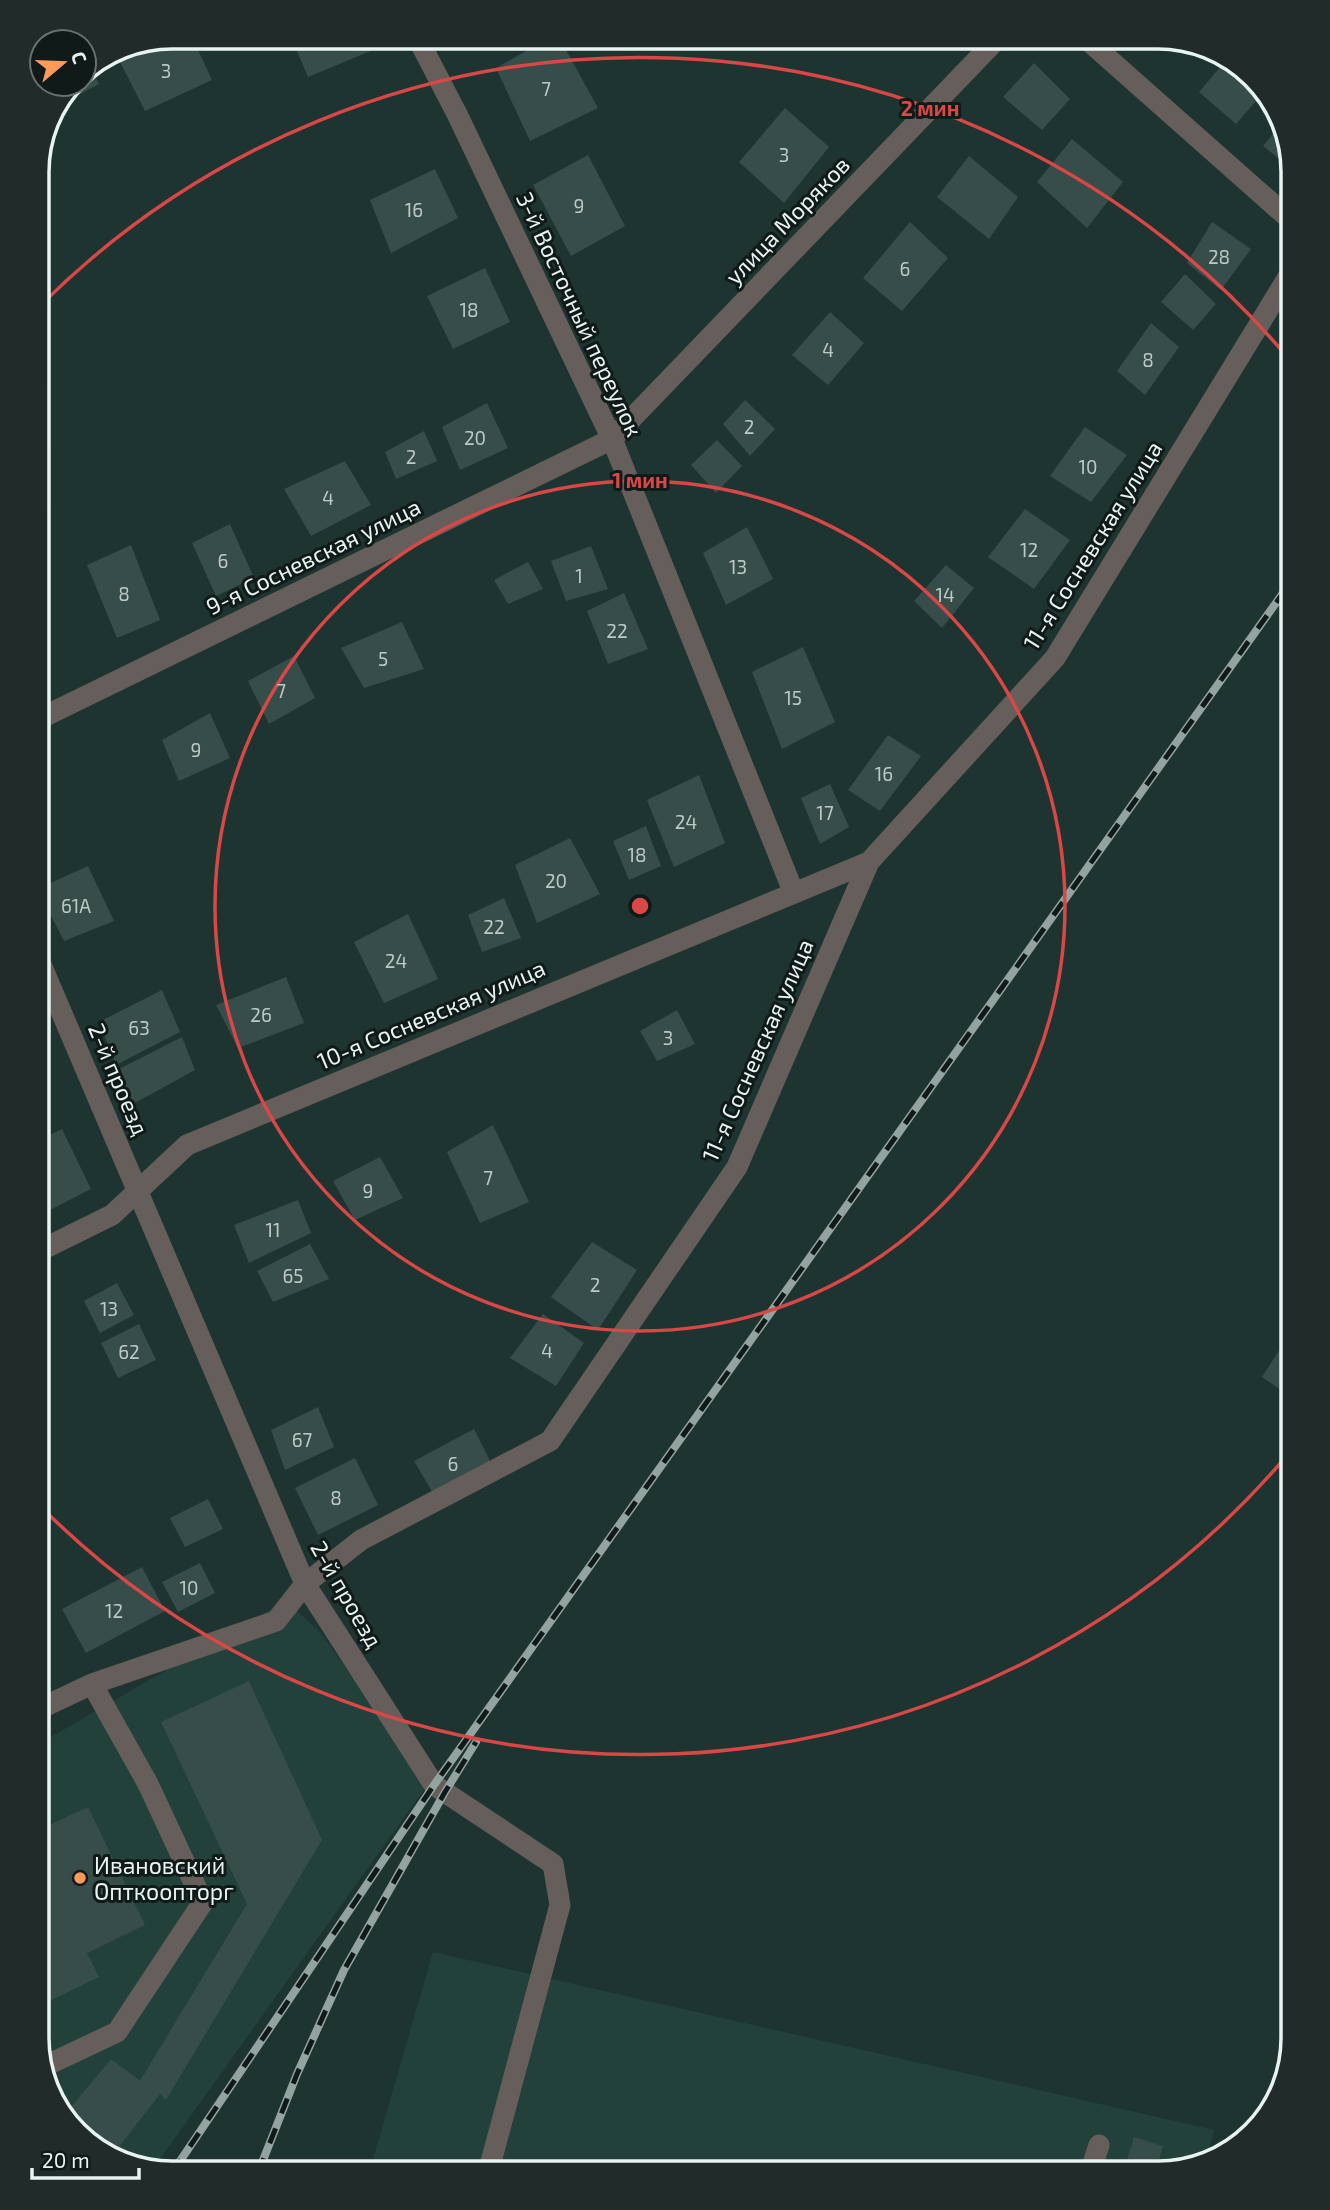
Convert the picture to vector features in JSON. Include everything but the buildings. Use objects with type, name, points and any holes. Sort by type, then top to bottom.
[{"type":"street","name":"3-й Восточный переулок","points":[[423,49],[612,439],[793,891]]},
{"type":"street","name":"улица Моряков","points":[[612,439],[987,49]]},
{"type":"street","points":[[1098,49],[1281,211]]},
{"type":"street","name":"11-я Сосневская улица","points":[[49,1704],[92,1684],[276,1620],[361,1540],[551,1441],[737,1167],[869,862],[1055,658],[1281,290]]},
{"type":"street","name":"9-я Сосневская улица","points":[[49,714],[612,439]]},
{"type":"street","name":"10-я Сосневская улица","points":[[49,1246],[112,1215],[187,1145],[793,891],[869,862]]},
{"type":"street","name":"2-й проезд","points":[[49,983],[309,1589],[434,1785],[553,1864],[560,1905],[491,2161]]},
{"type":"street","points":[[51,2063],[117,2032],[203,1902],[148,1784],[92,1684]]},
{"type":"street","points":[[1093,2161],[1098,2145]]},
{"type":"shaded area","points":[[286,1601],[320,1632],[428,1784],[159,2160],[118,2148],[91,2130],[70,2106],[51,2062],[49,1738]]},
{"type":"shaded area","points":[[433,1952],[1214,2130],[1209,2149],[1182,2159],[1166,2161],[372,2161]]},
{"type":"railway","points":[[180,2161],[434,1785],[1281,596]]},
{"type":"railway","points":[[263,2161],[297,2074],[344,1970],[476,1742]]},
{"type":"place","name":"Ивановский Опткоопторг","points":[[80,1878]]}]
